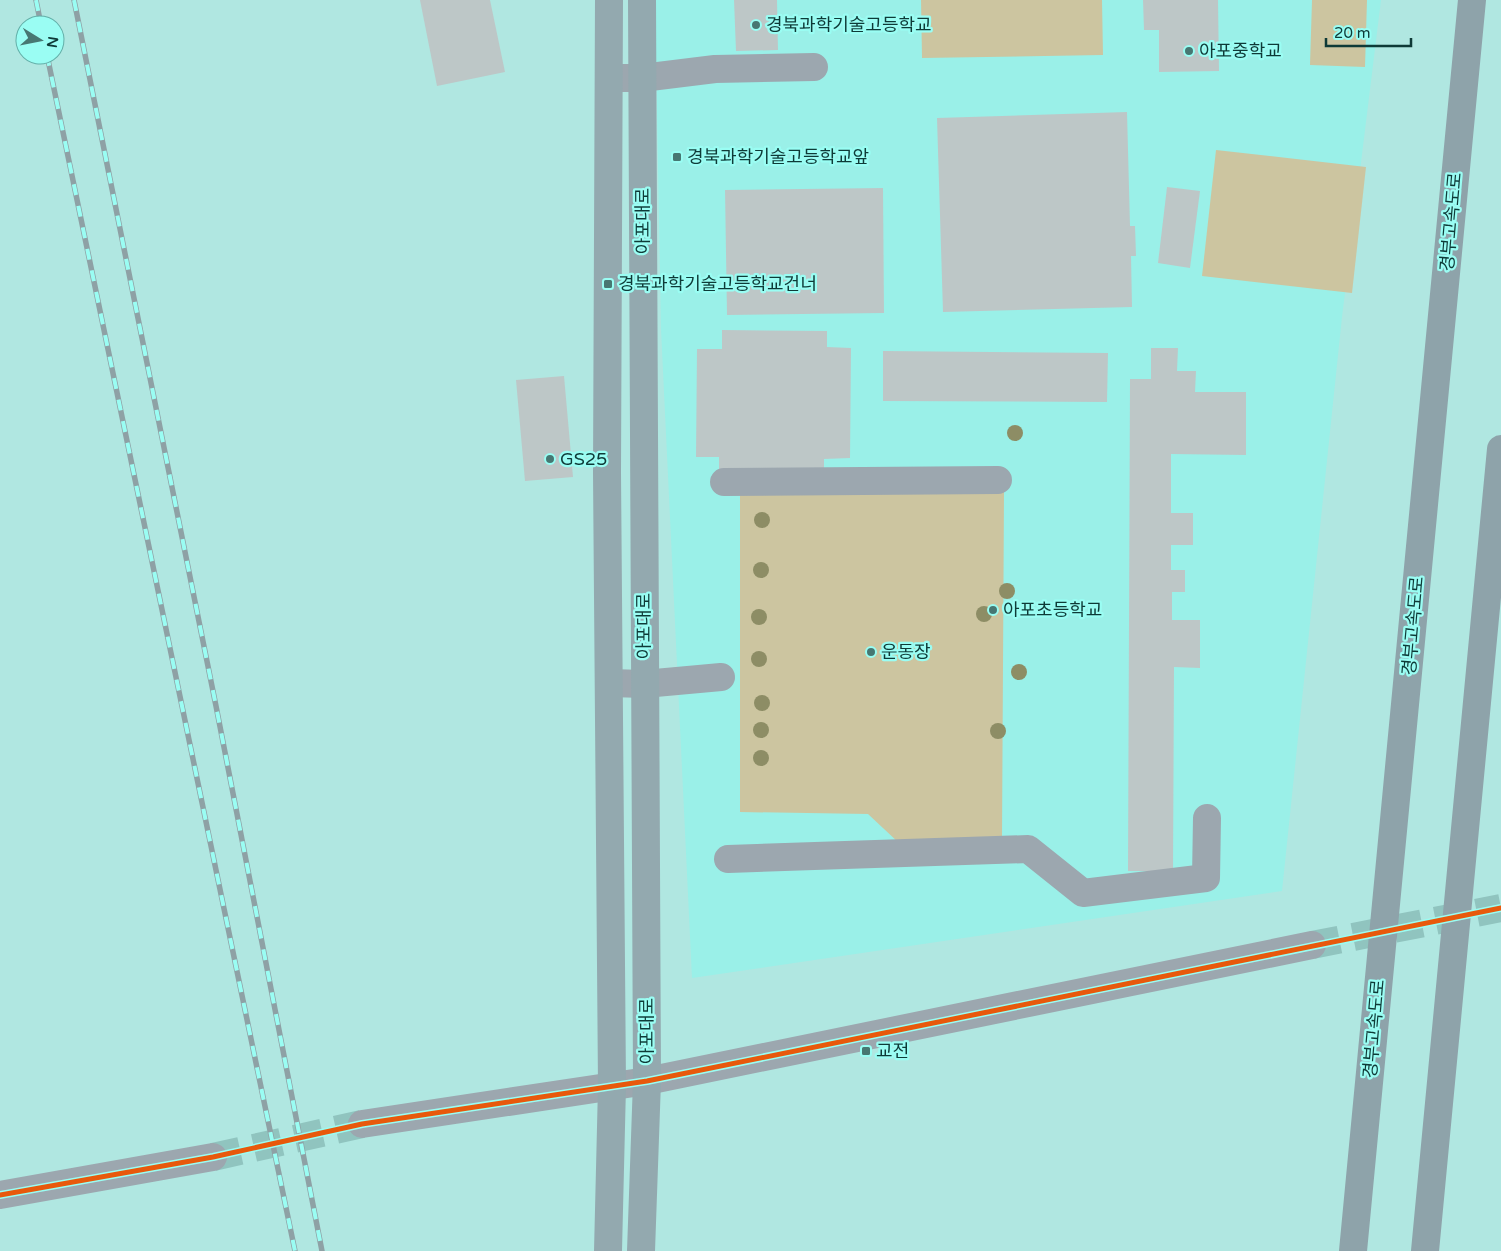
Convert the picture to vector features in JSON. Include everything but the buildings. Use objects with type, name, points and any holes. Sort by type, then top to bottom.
[{"type":"highway","name":"경부고속도로","points":[[1353,1251],[1472,0]]},
{"type":"highway","points":[[1425,1251],[1501,449]]},
{"type":"main road","name":"아포대로","points":[[608,1251],[612,1086],[607,473],[609,0]]},
{"type":"main road","name":"아포대로","points":[[642,0],[647,1081],[642,1251]]},
{"type":"street","points":[[610,78],[642,78],[715,69],[814,67]]},
{"type":"street","points":[[724,482],[998,480]]},
{"type":"street","points":[[610,682],[644,684],[721,677]]},
{"type":"street","points":[[728,859],[1028,849],[1083,893],[1206,878],[1207,818]]},
{"type":"street","points":[[362,1124],[647,1081],[1312,945]]},
{"type":"street","points":[[0,1195],[213,1157]]},
{"type":"shaded area","name":"아포초등학교","points":[[655,0],[1381,0],[1342,317],[1282,891],[692,978],[661,329]]},
{"type":"shaded area","points":[[921,0],[1102,0],[1103,55],[922,58]]},
{"type":"shaded area","points":[[1312,0],[1367,0],[1365,67],[1310,65]]},
{"type":"shaded area","points":[[1216,150],[1366,167],[1352,293],[1202,276]]},
{"type":"shaded area","name":"운동장","points":[[740,490],[1004,491],[1002,840],[899,843],[868,814],[740,812]]},
{"type":"tunnel","points":[[1312,945],[1501,908]]},
{"type":"tunnel","points":[[213,1157],[362,1124]]},
{"type":"railway","points":[[36,0],[39,15]]},
{"type":"railway","points":[[74,0],[216,706],[322,1251]]},
{"type":"railway","points":[[49,65],[295,1251]]},
{"type":"cycle path","points":[[0,1195],[213,1157],[362,1124],[647,1081],[1501,908]]},
{"type":"place","name":"경북과학기술고등학교","points":[[756,25]]},
{"type":"place","name":"아포중학교","points":[[1189,51]]},
{"type":"place","name":"경북과학기술고등학교앞","points":[[677,157]]},
{"type":"place","name":"경북과학기술고등학교건너","points":[[608,284]]},
{"type":"place","name":"GS25","points":[[550,459]]},
{"type":"place","name":"아포초등학교","points":[[993,610]]},
{"type":"place","name":"운동장","points":[[871,652]]},
{"type":"place","name":"교전","points":[[866,1051]]}]
